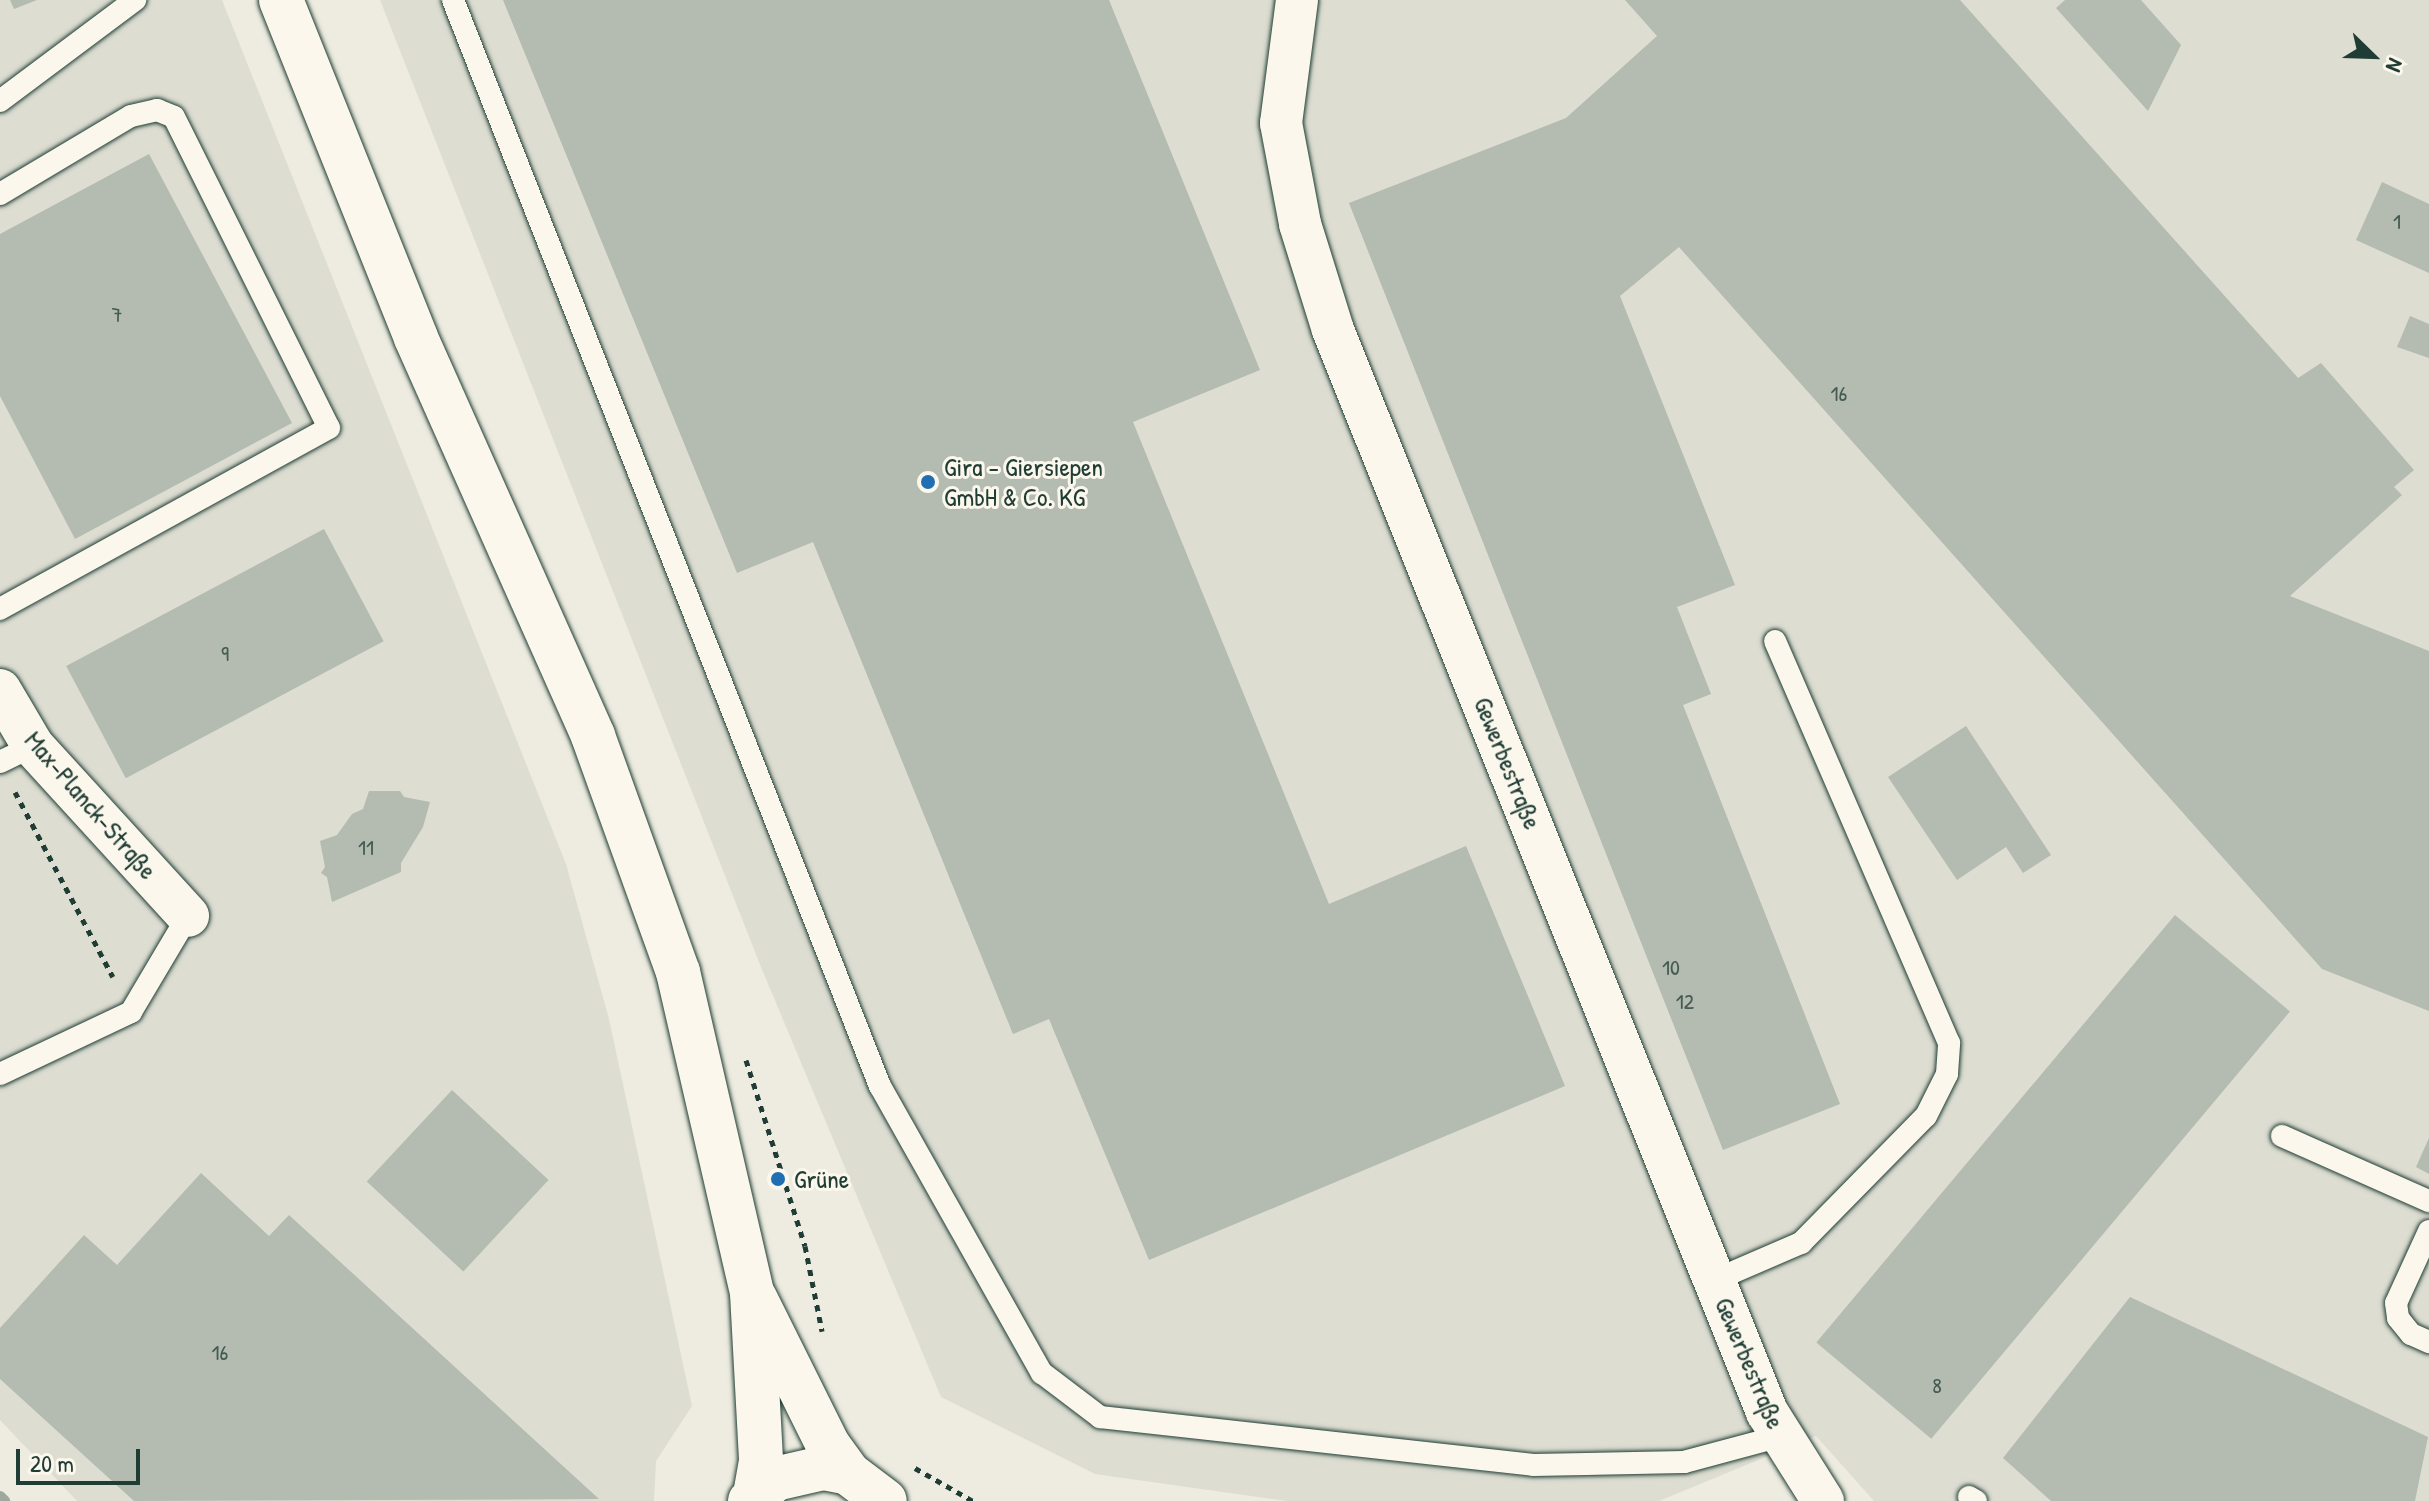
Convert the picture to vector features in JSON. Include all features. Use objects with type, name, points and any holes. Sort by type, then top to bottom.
[{"type":"main road","points":[[281,0],[416,338],[541,610],[638,856],[678,972],[752,1293],[761,1461],[753,1497]]},
{"type":"main road","points":[[752,1293],[828,1445],[848,1473],[885,1501]]},
{"type":"main road","points":[[753,1497],[798,1470],[848,1473]]},
{"type":"street","name":"Gewerbestraße","points":[[1297,0],[1281,123],[1300,224],[1333,330],[1715,1280],[1781,1436],[1823,1501]]},
{"type":"street","name":"Max-Planck-Straße","points":[[0,690],[16,754],[188,916]]},
{"type":"lane","points":[[2,92],[135,0]]},
{"type":"lane","points":[[453,0],[880,1086],[1042,1373],[1100,1417],[1533,1465],[1684,1462],[1781,1436]]},
{"type":"lane","points":[[0,194],[131,116],[157,110],[174,117],[329,428],[0,609]]},
{"type":"lane","points":[[1715,1280],[1801,1243],[1926,1116],[1947,1074],[1949,1043],[1775,641]]},
{"type":"lane","points":[[0,1074],[131,1012],[188,916]]},
{"type":"lane","points":[[2282,1136],[2429,1201]]},
{"type":"lane","points":[[2429,1231],[2396,1303],[2398,1318],[2411,1334],[2429,1342]]},
{"type":"path","points":[[13,789],[131,1012]]},
{"type":"shaded area","points":[[0,0],[222,0],[566,864],[609,1019],[692,1406],[656,1461],[654,1501],[77,1501],[0,1420]]},
{"type":"shaded area","points":[[380,0],[2429,0],[2429,1501],[1874,1501],[1816,1436],[1659,1501],[1287,1501],[1095,1474],[941,1397],[761,967]]},
{"type":"building","points":[[10,0],[37,0],[14,9]]},
{"type":"building","name":"Gira - Giersiepen GmbH & Co. KG","points":[[503,0],[1109,0],[1260,370],[1133,422],[1329,904],[1466,846],[1565,1086],[1149,1260],[1049,1019],[1013,1034],[813,542],[737,573]]},
{"type":"building","points":[[1625,0],[1960,0],[2298,378],[2321,363],[2414,470],[2394,487],[2402,495],[2290,596],[2429,651],[2429,1011],[2322,969],[1679,247],[1620,296],[1735,585],[1677,607],[1711,694],[1683,705],[1840,1104],[1723,1150],[1349,203],[1566,118],[1657,36]]},
{"type":"building","points":[[2065,0],[2141,0],[2181,45],[2148,111],[2056,8]]},
{"type":"building","points":[[149,154],[292,423],[75,539],[0,396],[0,234]]},
{"type":"building","points":[[2382,182],[2429,204],[2429,273],[2356,240]]},
{"type":"building","points":[[2410,316],[2429,324],[2429,358],[2397,347]]},
{"type":"building","points":[[324,529],[384,641],[126,778],[66,666]]},
{"type":"building","points":[[1966,726],[2051,855],[2023,873],[2006,847],[1957,880],[1888,777]]},
{"type":"building","points":[[369,791],[400,791],[404,797],[430,802],[423,827],[401,863],[401,872],[332,902],[327,877],[321,873],[325,867],[320,841],[337,835],[352,814],[363,809]]},
{"type":"building","points":[[2175,915],[2290,1011],[1931,1439],[1816,1342]]},
{"type":"building","points":[[452,1090],[549,1180],[463,1271],[367,1181]]},
{"type":"building","points":[[2429,1138],[2429,1174],[2416,1167]]},
{"type":"building","points":[[201,1173],[269,1236],[289,1215],[599,1499],[134,1501],[0,1379],[0,1328],[84,1235],[117,1265]]},
{"type":"building","points":[[2130,1297],[2428,1437],[2415,1501],[2051,1501],[2003,1458]]},
{"type":"waterway","points":[[0,1497],[4,1501]]},
{"type":"place","name":"Gira - Giersiepen GmbH & Co. KG","points":[[928,482]]},
{"type":"place","name":"Grüne","points":[[778,1179]]}]
